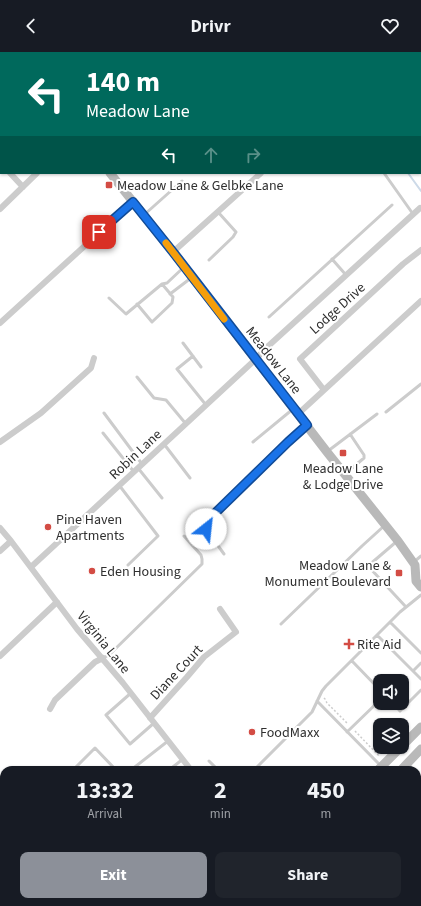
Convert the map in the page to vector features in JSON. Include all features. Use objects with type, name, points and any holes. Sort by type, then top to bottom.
[{"type":"street","points":[[11,174],[23,187]]},
{"type":"street","points":[[0,209],[36,174]]},
{"type":"street","name":"Meadow Lane","points":[[111,174],[173,252],[344,474],[398,541],[416,565],[416,581],[421,587]]},
{"type":"street","points":[[173,252],[218,212],[253,176]]},
{"type":"street","points":[[0,323],[133,202]]},
{"type":"street","name":"Robin Lane","points":[[30,567],[420,208]]},
{"type":"street","name":"Lodge Drive","points":[[324,390],[300,359],[398,269],[421,250]]},
{"type":"street","points":[[296,411],[324,390],[421,301]]},
{"type":"street","points":[[0,442],[41,413],[91,368],[94,358]]},
{"type":"street","name":"Virginia Lane","points":[[0,528],[57,602],[189,766]]},
{"type":"street","points":[[0,551],[11,541]]},
{"type":"street","points":[[0,656],[57,602]]},
{"type":"street","name":"Diane Court","points":[[152,720],[204,657],[236,632],[220,609]]},
{"type":"street","points":[[50,709],[55,700],[95,662],[102,658]]},
{"type":"street","points":[[409,740],[421,727]]},
{"type":"street","points":[[409,766],[421,750]]},
{"type":"street","points":[[383,766],[395,754]]},
{"type":"lane","points":[[385,174],[413,214]]},
{"type":"lane","points":[[144,216],[182,182]]},
{"type":"lane","points":[[269,317],[392,205]]},
{"type":"lane","points":[[209,260],[234,237],[236,232],[218,212]]},
{"type":"lane","points":[[332,259],[346,275]]},
{"type":"lane","points":[[109,298],[126,314],[162,284],[167,283],[184,267]]},
{"type":"lane","points":[[170,294],[192,277]]},
{"type":"lane","points":[[137,304],[152,322],[172,303],[173,297],[162,284]]},
{"type":"lane","points":[[183,343],[201,366]]},
{"type":"lane","points":[[193,356],[177,369],[206,405]]},
{"type":"lane","points":[[137,377],[154,398],[166,400],[186,424]]},
{"type":"lane","points":[[386,412],[421,384]]},
{"type":"lane","points":[[253,442],[296,411]]},
{"type":"lane","points":[[104,414],[138,468]]},
{"type":"lane","points":[[327,452],[377,414]]},
{"type":"lane","points":[[224,554],[206,529],[205,525],[208,520],[307,425]]},
{"type":"lane","points":[[103,433],[138,468],[162,498]]},
{"type":"lane","points":[[344,474],[364,458],[364,455],[350,434]]},
{"type":"lane","points":[[164,444],[190,478]]},
{"type":"lane","points":[[119,485],[158,536],[128,565]]},
{"type":"lane","points":[[281,624],[385,525]]},
{"type":"lane","points":[[102,658],[109,655],[202,564],[201,555],[184,536]]},
{"type":"lane","points":[[398,541],[368,566],[406,606]]},
{"type":"lane","points":[[416,565],[421,556]]},
{"type":"lane","points":[[258,766],[312,712],[322,691],[406,606],[421,595]]},
{"type":"lane","points":[[390,622],[421,653]]},
{"type":"lane","points":[[377,635],[421,679]]},
{"type":"lane","points":[[352,661],[373,683]]},
{"type":"lane","points":[[413,671],[421,663]]},
{"type":"lane","points":[[409,702],[421,690]]},
{"type":"lane","points":[[131,693],[106,715],[130,744],[152,720]]},
{"type":"lane","points":[[317,701],[377,766]]},
{"type":"lane","points":[[347,732],[373,707]]},
{"type":"lane","points":[[136,766],[168,741]]},
{"type":"lane","points":[[77,766],[95,748],[112,766]]},
{"type":"lane","points":[[174,766],[183,759]]},
{"type":"lane","points":[[209,761],[214,766]]},
{"type":"waterway","points":[[409,174],[421,191]]},
{"type":"slow traffic","points":[[166,243],[224,319]]},
{"type":"place","name":"Meadow Lane & Gelbke Lane","points":[[109,185]]},
{"type":"place","name":"Meadow Lane & Lodge Drive","points":[[343,453]]},
{"type":"place","name":"Pine Haven Apartments","points":[[48,527]]},
{"type":"place","name":"Eden Housing","points":[[92,571]]},
{"type":"place","name":"Meadow Lane & Monument Boulevard","points":[[399,573]]},
{"type":"place","name":"Rite Aid","points":[[349,644]]},
{"type":"place","name":"FoodMaxx","points":[[252,732]]},
{"type":"route","points":[[99,232],[133,202],[307,425],[208,520],[205,525],[206,529]]}]
